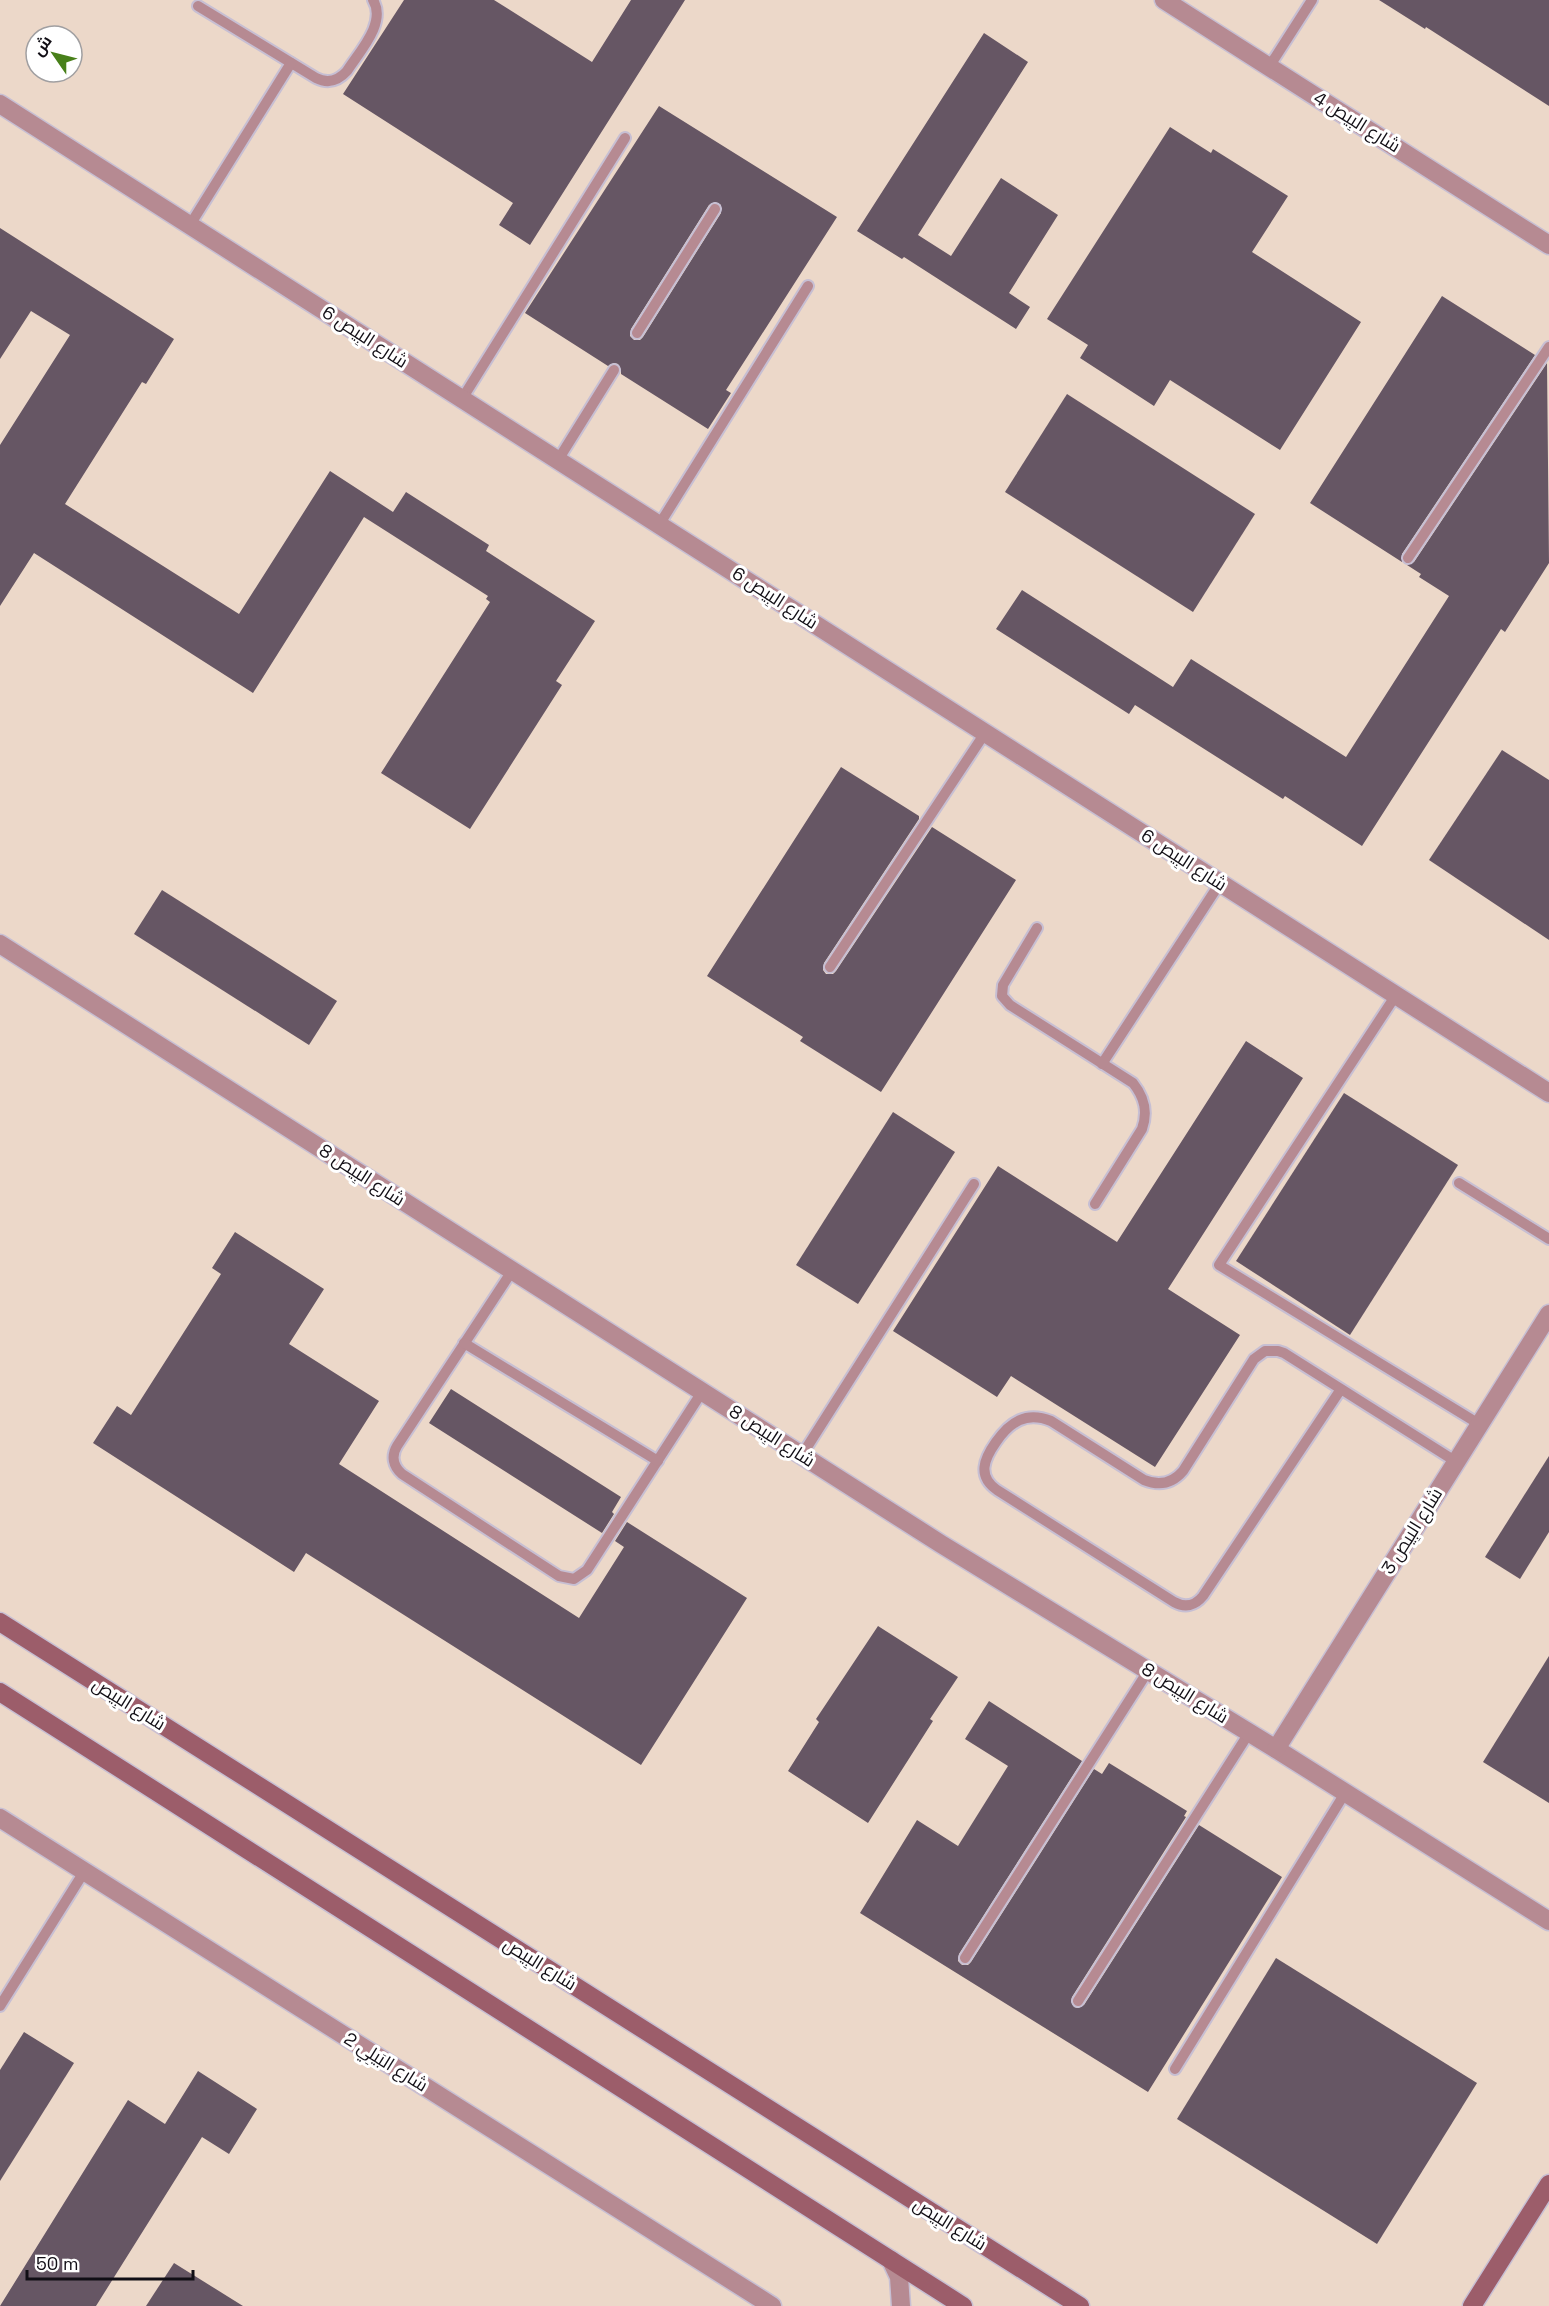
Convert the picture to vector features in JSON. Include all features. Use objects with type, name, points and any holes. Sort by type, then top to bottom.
[{"type":"street","name":"شارع البِيص 4","points":[[1164,0],[1549,245]]},
{"type":"street","name":"شارع البِيص 6","points":[[0,104],[1549,1092]]},
{"type":"street","name":"شارع البِيص 8","points":[[0,944],[941,1544],[1276,1749],[1549,1921]]},
{"type":"street","name":"شارع البِيص 3","points":[[1276,1749],[1549,1314]]},
{"type":"street","name":"شارع البِيص","points":[[0,1622],[1080,2306]]},
{"type":"street","points":[[0,1692],[963,2306]]},
{"type":"street","name":"شارع البَيلِي 2","points":[[0,1818],[772,2306]]},
{"type":"street","points":[[1472,2306],[1549,2184]]},
{"type":"street","points":[[891,2260],[899,2277],[901,2306]]},
{"type":"lane","points":[[198,6],[322,81],[329,82],[342,77],[377,21],[378,12],[373,0]]},
{"type":"lane","points":[[1269,67],[1312,0]]},
{"type":"lane","points":[[190,225],[291,63]]},
{"type":"lane","points":[[462,399],[625,138]]},
{"type":"lane","points":[[637,333],[715,209]]},
{"type":"lane","points":[[659,525],[807,286]]},
{"type":"lane","points":[[1408,558],[1549,346]]},
{"type":"lane","points":[[558,460],[614,370]]},
{"type":"lane","points":[[830,967],[985,732]]},
{"type":"lane","points":[[1102,1064],[1220,883]]},
{"type":"lane","points":[[1037,928],[1003,985],[1002,996],[1010,1005],[1133,1083],[1140,1091],[1146,1110],[1145,1120],[1137,1138],[1095,1204]]},
{"type":"lane","points":[[1396,995],[1219,1265],[1479,1424]]},
{"type":"lane","points":[[1459,1183],[1549,1239]]},
{"type":"lane","points":[[802,1455],[974,1184]]},
{"type":"lane","points":[[512,1270],[394,1451],[394,1464],[402,1474],[559,1576],[574,1579],[587,1570],[702,1392]]},
{"type":"lane","points":[[464,1343],[658,1461]]},
{"type":"lane","points":[[1341,1389],[1203,1596],[1193,1605],[1180,1605],[1174,1602],[996,1490],[985,1475],[987,1456],[1006,1429],[1019,1419],[1035,1417],[1051,1421],[1144,1480],[1158,1484],[1172,1481],[1183,1471],[1254,1359],[1265,1351],[1284,1353],[1341,1389],[1455,1461]]},
{"type":"lane","points":[[965,1958],[1148,1671]]},
{"type":"lane","points":[[1078,2001],[1250,1733]]},
{"type":"lane","points":[[1175,2069],[1345,1793]]},
{"type":"lane","points":[[0,2006],[84,1872]]},
{"type":"shaded area","points":[[0,0],[1549,0],[1549,2306],[0,2306]]},
{"type":"building","points":[[404,0],[494,0],[592,62],[631,0],[685,0],[530,245],[499,225],[513,203],[343,94]]},
{"type":"building","points":[[1379,0],[1549,0],[1549,106],[1426,27],[1425,29]]},
{"type":"building","points":[[984,33],[1028,62],[918,235],[951,256],[1001,178],[1058,215],[1009,293],[1030,307],[1016,329],[904,257],[902,259],[857,231]]},
{"type":"building","points":[[659,106],[837,217],[726,390],[731,393],[708,429],[621,374],[618,364],[608,366],[525,313]],"holes":[[[715,202],[721,205],[721,213],[643,337],[640,340],[634,340],[630,336],[631,329],[709,205]]]},
{"type":"building","points":[[1170,127],[1211,153],[1213,149],[1288,196],[1252,252],[1361,322],[1280,450],[1170,380],[1154,406],[1080,358],[1088,345],[1047,319]]},
{"type":"building","points":[[0,228],[174,339],[146,384],[142,382],[65,504],[239,614],[330,471],[393,512],[406,492],[489,545],[486,551],[595,621],[556,681],[562,685],[470,829],[381,773],[490,602],[486,599],[488,596],[364,517],[253,693],[34,553],[0,606],[0,445],[70,335],[31,311],[0,359]]},
{"type":"building","points":[[1442,296],[1535,355],[1402,554],[1402,562],[1310,503]]},
{"type":"building","points":[[1547,363],[1549,563],[1505,632],[1501,629],[1362,846],[1285,796],[1283,799],[1135,705],[1129,714],[996,629],[1022,590],[1173,687],[1191,659],[1346,757],[1449,596],[1419,577],[1421,574],[1407,565],[1414,562]]},
{"type":"building","points":[[1067,394],[1255,514],[1193,612],[1005,492]]},
{"type":"building","points":[[1502,750],[1549,780],[1549,940],[1429,860]]},
{"type":"building","points":[[841,767],[919,816],[919,819],[824,963],[823,970],[826,974],[833,974],[836,971],[932,827],[1016,880],[881,1092],[800,1041],[803,1037],[707,976]]},
{"type":"building","points":[[162,890],[337,1001],[309,1045],[134,934]]},
{"type":"building","points":[[1246,1041],[1303,1078],[1168,1289],[1240,1335],[1155,1467],[1011,1376],[997,1397],[893,1331],[998,1166],[1117,1242]]},
{"type":"building","points":[[1344,1093],[1458,1165],[1350,1335],[1236,1261]]},
{"type":"building","points":[[893,1112],[955,1152],[858,1304],[796,1265]]},
{"type":"building","points":[[235,1232],[324,1289],[289,1344],[379,1401],[339,1464],[579,1618],[624,1547],[615,1541],[627,1522],[747,1598],[641,1765],[306,1553],[294,1572],[93,1443],[117,1406],[131,1415],[221,1274],[212,1268]]},
{"type":"building","points":[[451,1389],[621,1497],[602,1533],[429,1423]]},
{"type":"building","points":[[1549,1456],[1549,1532],[1520,1579],[1485,1557]]},
{"type":"building","points":[[878,1626],[958,1677],[930,1719],[933,1721],[868,1823],[788,1771],[819,1722],[816,1719]]},
{"type":"building","points":[[1549,1656],[1549,1803],[1483,1762]]},
{"type":"building","points":[[989,1701],[1082,1761],[959,1954],[958,1961],[962,1965],[968,1965],[971,1962],[1094,1769],[1102,1774],[1109,1763],[1187,1811],[1184,1816],[1186,1817],[1072,1997],[1074,2007],[1084,2005],[1199,1825],[1282,1877],[1148,2092],[860,1913],[917,1820],[958,1846],[1008,1766],[965,1739]]},
{"type":"building","points":[[1276,1958],[1477,2083],[1377,2244],[1177,2119]]},
{"type":"building","points":[[24,2032],[74,2063],[0,2181],[0,2070]]},
{"type":"building","points":[[198,2071],[257,2109],[229,2154],[202,2137],[96,2306],[0,2306],[128,2100],[165,2124]]},
{"type":"building","points":[[174,2263],[243,2306],[146,2306]]}]
